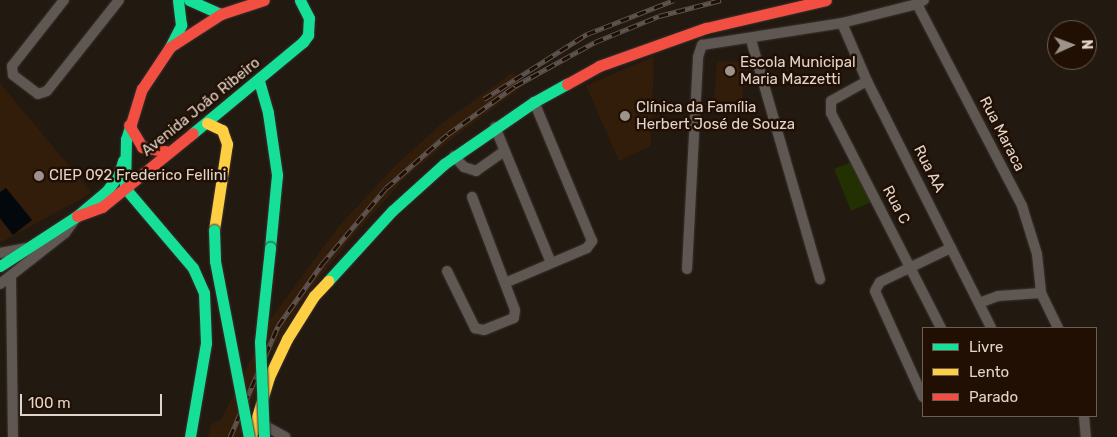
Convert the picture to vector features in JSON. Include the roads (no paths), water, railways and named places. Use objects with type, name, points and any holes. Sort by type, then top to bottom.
[{"type":"main road","points":[[178,0],[181,25],[170,48],[142,89],[129,125],[123,161],[125,188],[193,268],[204,293],[206,344],[190,437]]},
{"type":"main road","points":[[189,0],[221,14]]},
{"type":"main road","points":[[170,48],[221,14],[245,3],[264,0]]},
{"type":"main road","name":"Avenida João Ribeiro","points":[[77,216],[102,207],[259,81],[308,35],[309,18],[300,0]]},
{"type":"main road","points":[[250,437],[269,377],[287,339],[314,296],[392,211],[454,156],[560,85],[636,51],[706,28],[826,0]]},
{"type":"main road","points":[[259,81],[268,112],[278,175],[259,350],[264,437]]},
{"type":"main road","points":[[207,123],[222,130],[227,144],[214,230],[215,261],[250,437]]},
{"type":"main road","points":[[129,125],[142,147],[170,152]]},
{"type":"main road","name":"Avenida João Ribeiro","points":[[0,266],[77,216],[110,188],[123,161]]},
{"type":"street","points":[[64,0],[12,66],[13,75],[38,94],[47,91],[117,1]]},
{"type":"street","points":[[687,269],[699,50],[708,43],[750,40],[842,23],[921,2]]},
{"type":"street","name":"Rua Maraca","points":[[921,2],[1022,206],[1036,254],[1041,293],[1058,327]]},
{"type":"street","name":"Rua AA","points":[[842,23],[866,81],[992,327]]},
{"type":"street","points":[[750,40],[820,279]]},
{"type":"street","name":"Rua C","points":[[866,81],[836,96],[831,101],[831,113],[941,327]]},
{"type":"street","points":[[505,283],[587,248],[592,241],[534,102]]},
{"type":"street","points":[[495,127],[552,263]]},
{"type":"street","points":[[454,156],[464,167],[476,170],[505,151]]},
{"type":"street","points":[[448,271],[472,324],[480,330],[514,318],[515,310],[472,198]]},
{"type":"street","name":"Avenida João Ribeiro","points":[[0,284],[65,233],[77,216]]},
{"type":"street","points":[[0,253],[26,248]]},
{"type":"street","points":[[922,395],[876,298],[876,286],[880,282],[952,248]]},
{"type":"street","points":[[10,276],[12,437]]},
{"type":"street","points":[[979,302],[998,296],[1041,293]]},
{"type":"street","points":[[1084,417],[1086,437]]},
{"type":"street","points":[[255,421],[285,437]]},
{"type":"railway","points":[[484,99],[587,34],[674,0]]},
{"type":"railway","points":[[230,437],[278,326],[322,264],[386,188],[448,134],[515,86],[595,42],[659,16],[721,0]]},
{"type":"place","name":"Escola Municipal Maria Mazzetti","points":[[730,71]]},
{"type":"place","name":"Clínica da Família Herbert José de Souza","points":[[625,116]]},
{"type":"place","name":"CIEP 092 Frederico Fellini","points":[[39,176]]}]
